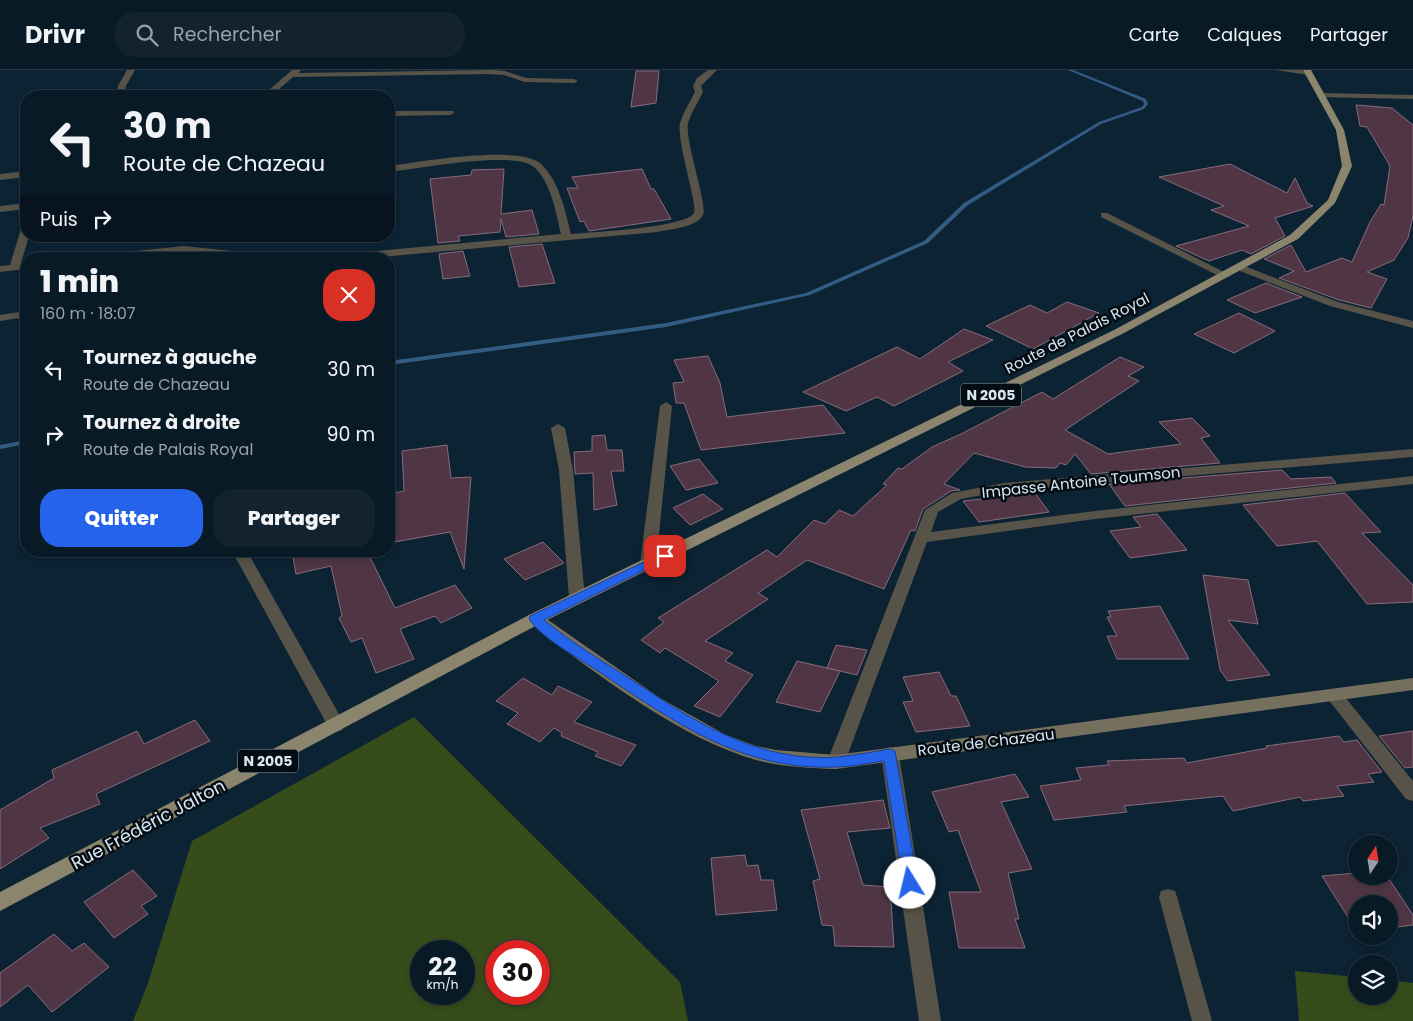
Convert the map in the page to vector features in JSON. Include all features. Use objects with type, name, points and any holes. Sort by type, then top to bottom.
[{"type":"main road","name":"Route de Palais Royal","points":[[535,619],[1118,332],[1294,237],[1332,201],[1347,166],[1340,130],[1307,71]]},
{"type":"main road","name":"Route de Chazeau","points":[[535,619],[555,636],[684,722],[724,742],[758,753],[796,760],[836,762],[1413,684]]},
{"type":"main road","name":"Rue Frédéric Jalton","points":[[0,902],[535,619]]},
{"type":"street","points":[[121,90],[132,70]]},
{"type":"street","points":[[395,253],[567,238],[676,226],[689,222],[698,215],[700,208],[691,176],[684,124],[699,92],[697,86],[700,80],[713,70]]},
{"type":"street","points":[[1280,70],[1307,71]]},
{"type":"street","points":[[273,90],[294,72],[488,72],[505,74],[525,80],[574,81]]},
{"type":"street","points":[[1321,95],[1413,98]]},
{"type":"street","points":[[395,114],[450,113]]},
{"type":"street","points":[[395,168],[489,158],[526,159],[536,164],[554,191],[567,238]]},
{"type":"street","points":[[0,177],[20,175]]},
{"type":"street","points":[[0,209],[20,207]]},
{"type":"street","points":[[1104,215],[1225,275]]},
{"type":"street","points":[[15,267],[22,242]]},
{"type":"street","points":[[155,252],[184,249],[206,252]]},
{"type":"street","points":[[0,269],[20,267]]},
{"type":"street","points":[[1239,267],[1334,304],[1413,325]]},
{"type":"street","points":[[648,564],[666,406]]},
{"type":"street","points":[[558,428],[566,470],[578,598]]},
{"type":"street","name":"Impasse Antoine Toumson","points":[[836,762],[893,608],[932,510],[957,496],[1004,487],[1413,453]]},
{"type":"street","points":[[922,538],[1095,515],[1413,480]]},
{"type":"street","points":[[242,557],[336,725]]},
{"type":"street","points":[[1334,695],[1413,794]]},
{"type":"street","points":[[890,754],[930,1021]]},
{"type":"lane","points":[[0,318],[20,315]]},
{"type":"lane","points":[[1168,897],[1202,1021]]},
{"type":"green space","points":[[414,717],[680,982],[688,1021],[133,1021],[147,986],[192,841]]},
{"type":"green space","points":[[1295,971],[1348,976],[1348,1005],[1398,1005],[1398,981],[1413,983],[1413,1021],[1299,1021]]},
{"type":"building","points":[[636,71],[659,71],[656,103],[631,107]]},
{"type":"building","points":[[1356,105],[1392,108],[1413,125],[1413,216],[1408,238],[1394,260],[1367,272],[1387,279],[1371,308],[1339,300],[1279,278],[1294,271],[1264,259],[1291,245],[1306,272],[1342,258],[1352,262],[1370,222],[1381,204],[1384,205],[1390,166],[1367,127],[1360,126]]},
{"type":"building","points":[[1230,164],[1287,193],[1295,178],[1307,203],[1313,206],[1275,218],[1285,236],[1251,254],[1242,250],[1209,261],[1176,246],[1249,226],[1211,210],[1224,206],[1159,177]]},
{"type":"building","points":[[504,169],[501,214],[532,210],[539,234],[506,237],[501,219],[500,232],[458,236],[460,241],[438,243],[430,179],[471,175],[472,170]]},
{"type":"building","points":[[642,169],[651,189],[654,189],[671,219],[589,231],[584,221],[580,222],[567,188],[578,188],[572,177]]},
{"type":"building","points":[[542,244],[555,283],[519,287],[509,247]]},
{"type":"building","points":[[463,251],[470,276],[443,279],[439,254]]},
{"type":"building","points":[[1266,283],[1302,297],[1255,313],[1227,300]]},
{"type":"building","points":[[1067,302],[1099,313],[1033,349],[986,326],[1030,305],[1047,313]]},
{"type":"building","points":[[1239,313],[1275,331],[1234,353],[1194,334]]},
{"type":"building","points":[[964,329],[993,340],[948,362],[963,371],[894,406],[877,397],[846,411],[803,392],[897,347],[920,359]]},
{"type":"building","points":[[708,356],[720,383],[727,417],[823,405],[845,433],[701,450],[684,403],[676,403],[673,383],[684,382],[674,360]]},
{"type":"building","points":[[1120,357],[1144,367],[1128,376],[1139,381],[1065,430],[1108,454],[1181,444],[1159,422],[1192,418],[1210,436],[1201,438],[1220,463],[1091,474],[1075,454],[1066,465],[1060,463],[1056,468],[1025,467],[974,453],[944,484],[960,490],[951,491],[923,509],[915,531],[911,530],[884,589],[807,560],[758,593],[768,599],[705,641],[733,653],[725,661],[753,675],[720,717],[694,706],[719,681],[665,648],[660,653],[641,640],[664,622],[658,618],[767,550],[777,557],[814,520],[825,524],[839,510],[853,516],[887,485],[883,484],[898,468],[902,469],[932,447],[1042,392],[1053,399]]},
{"type":"building","points":[[605,435],[607,450],[622,450],[624,471],[611,471],[617,505],[594,510],[593,473],[575,474],[574,452],[592,451],[592,436]]},
{"type":"building","points":[[447,445],[451,478],[471,477],[464,569],[450,532],[395,542],[395,493],[404,491],[402,451]]},
{"type":"building","points":[[699,459],[718,483],[686,490],[670,466]]},
{"type":"building","points":[[1282,470],[1291,479],[1331,477],[1336,483],[1125,506],[1109,484]]},
{"type":"building","points":[[1035,493],[1049,512],[979,522],[963,501]]},
{"type":"building","points":[[1345,493],[1381,532],[1362,533],[1413,585],[1413,602],[1367,604],[1317,541],[1277,546],[1243,505]]},
{"type":"building","points":[[703,494],[723,509],[690,525],[673,508]]},
{"type":"building","points":[[1157,514],[1187,550],[1130,558],[1110,531],[1141,527],[1133,517]]},
{"type":"building","points":[[543,542],[564,563],[525,580],[504,559]]},
{"type":"building","points":[[293,557],[370,557],[395,608],[455,585],[472,608],[441,623],[435,616],[400,629],[414,659],[376,673],[362,638],[351,642],[339,618],[342,616],[331,566],[296,574]]},
{"type":"building","points":[[1203,575],[1248,580],[1258,624],[1228,620],[1270,675],[1228,681],[1220,670]]},
{"type":"building","points":[[1160,606],[1189,659],[1117,659],[1107,636],[1117,636],[1107,617],[1111,617],[1108,611]]},
{"type":"building","points":[[836,645],[867,650],[857,675],[827,668]]},
{"type":"building","points":[[797,661],[840,671],[820,712],[776,702]]},
{"type":"building","points":[[939,672],[951,696],[956,696],[970,726],[916,732],[903,702],[913,701],[903,677]]},
{"type":"building","points":[[523,678],[552,695],[558,686],[592,702],[574,722],[636,745],[621,766],[595,756],[598,752],[561,736],[562,733],[554,728],[540,742],[507,724],[518,713],[496,701]]},
{"type":"building","points":[[195,720],[210,741],[96,794],[100,804],[40,828],[49,838],[0,869],[0,810],[54,778],[52,770],[137,731],[144,744]]},
{"type":"building","points":[[1413,731],[1413,767],[1405,768],[1379,736]]},
{"type":"building","points":[[1339,736],[1344,742],[1357,740],[1382,772],[1368,774],[1374,782],[1337,786],[1344,796],[1303,801],[1300,797],[1233,811],[1223,796],[1124,806],[1127,812],[1054,820],[1040,786],[1081,780],[1076,768],[1109,765],[1107,761],[1184,758],[1187,763],[1267,748],[1266,746]]},
{"type":"building","points":[[1015,774],[1029,797],[1001,802],[1032,869],[1008,873],[1019,919],[1015,919],[1025,948],[959,948],[949,892],[981,892],[958,830],[949,832],[932,792]]},
{"type":"building","points":[[883,800],[890,828],[847,832],[863,885],[890,887],[894,947],[835,946],[833,926],[822,925],[813,881],[820,879],[801,810]]},
{"type":"building","points":[[745,855],[747,866],[758,865],[761,880],[773,880],[777,910],[716,915],[711,858]]},
{"type":"building","points":[[133,870],[157,896],[141,906],[148,914],[114,938],[84,902]]},
{"type":"building","points":[[1348,874],[1348,885],[1393,885],[1413,915],[1413,925],[1398,927],[1398,895],[1348,895],[1348,917],[1322,876]]},
{"type":"building","points":[[54,934],[72,951],[84,943],[109,967],[52,1012],[28,985],[0,1007],[0,973]]},
{"type":"waterway","points":[[395,362],[666,325],[808,294],[926,242],[966,204],[1100,123],[1143,108],[1146,104],[1145,100],[1070,70]]},
{"type":"waterway","points":[[0,447],[20,443]]},
{"type":"route","points":[[665,556],[535,619],[555,636],[684,722],[724,742],[758,753],[796,760],[836,762],[890,754],[910,883]]}]
